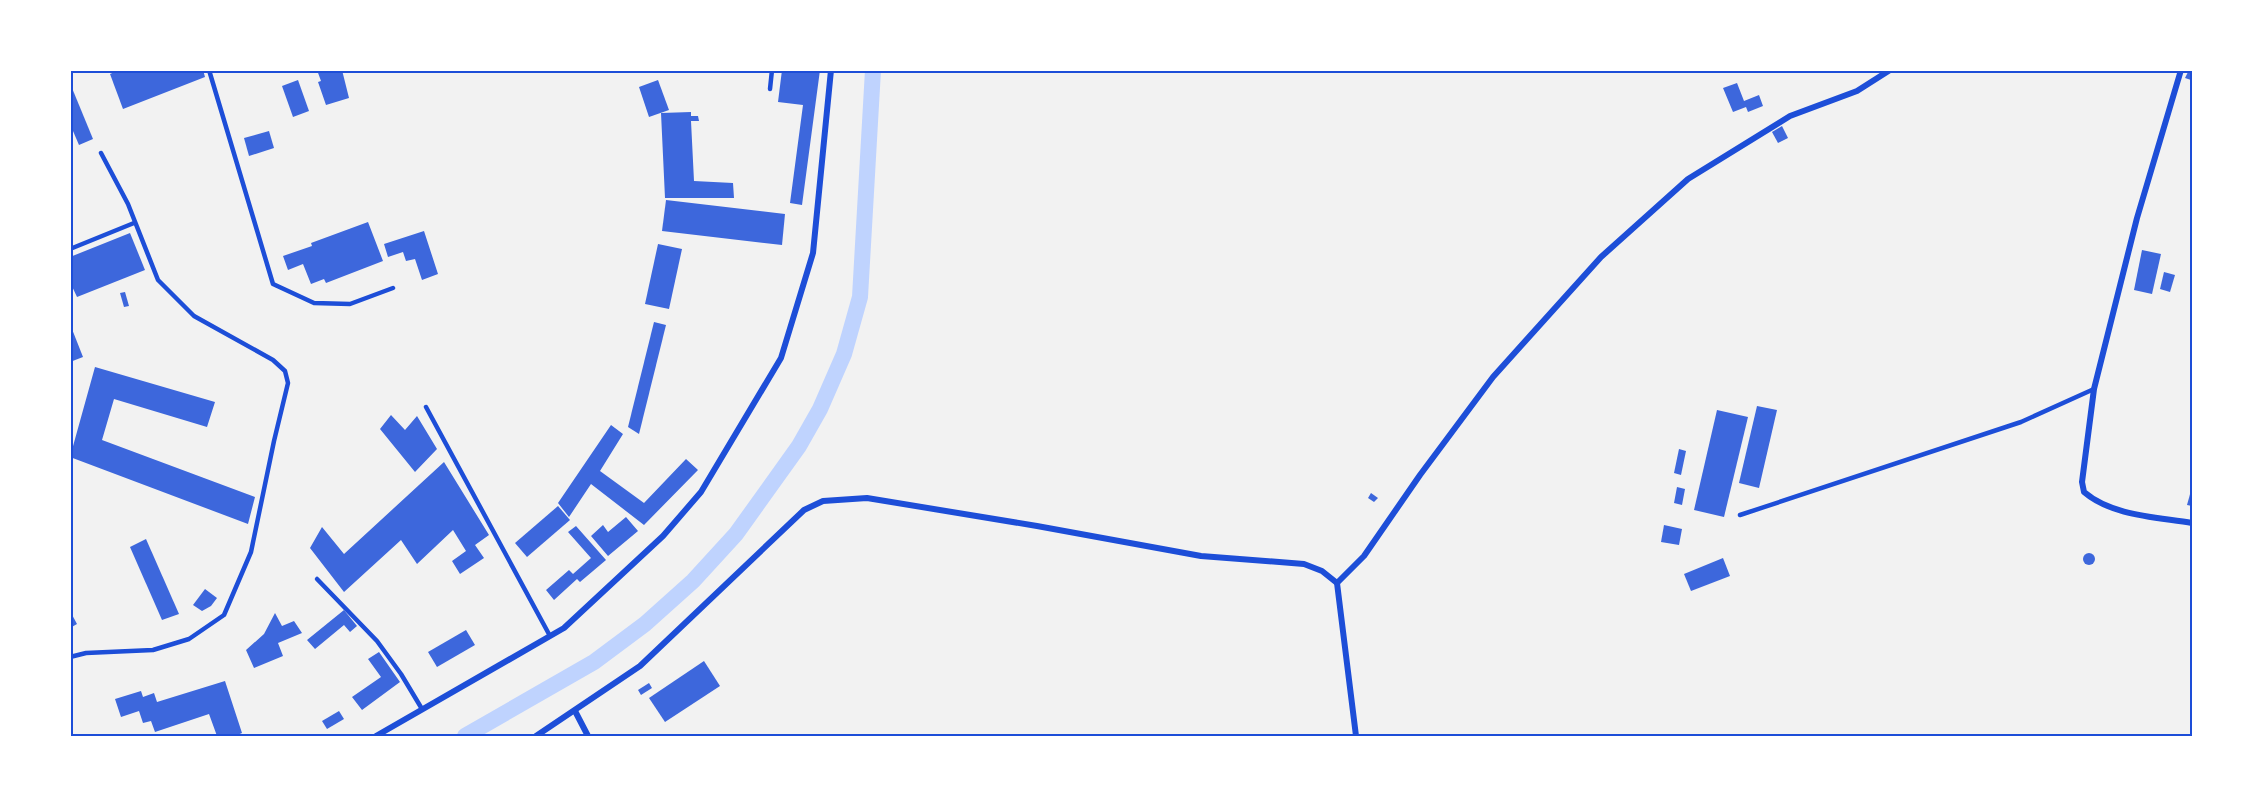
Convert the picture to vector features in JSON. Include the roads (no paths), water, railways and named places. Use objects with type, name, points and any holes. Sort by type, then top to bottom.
[{"type":"street","points":[[376,736],[564,628],[663,536],[700,492],[782,358],[813,253],[831,70]]},
{"type":"street","points":[[1337,583],[1364,556],[1420,475],[1493,377],[1601,257],[1688,179],[1790,116],[1857,91],[1890,70]]},
{"type":"street","points":[[2181,70],[2137,218],[2094,389],[2082,482],[2084,492],[2094,501],[2122,511],[2193,523]]},
{"type":"street","points":[[537,736],[640,666],[804,510],[823,501],[867,498],[1201,556],[1304,564],[1322,571],[1337,583],[1356,736]]},
{"type":"street","points":[[575,711],[588,736]]},
{"type":"lane","points":[[209,70],[273,284],[314,303],[350,304],[393,288]]},
{"type":"lane","points":[[770,89],[772,70]]},
{"type":"lane","points":[[70,657],[86,653],[153,650],[189,639],[224,615],[251,552],[288,383],[285,371],[273,360],[194,316],[158,280],[128,204],[101,153]]},
{"type":"lane","points":[[70,249],[134,223]]},
{"type":"lane","points":[[1740,515],[2021,422],[2094,389]]},
{"type":"lane","points":[[426,407],[550,636]]},
{"type":"lane","points":[[317,579],[377,641],[401,674],[422,709]]},
{"type":"waterway","points":[[465,736],[594,662],[645,624],[693,581],[736,534],[799,446],[820,409],[844,354],[860,297],[873,70]]}]
